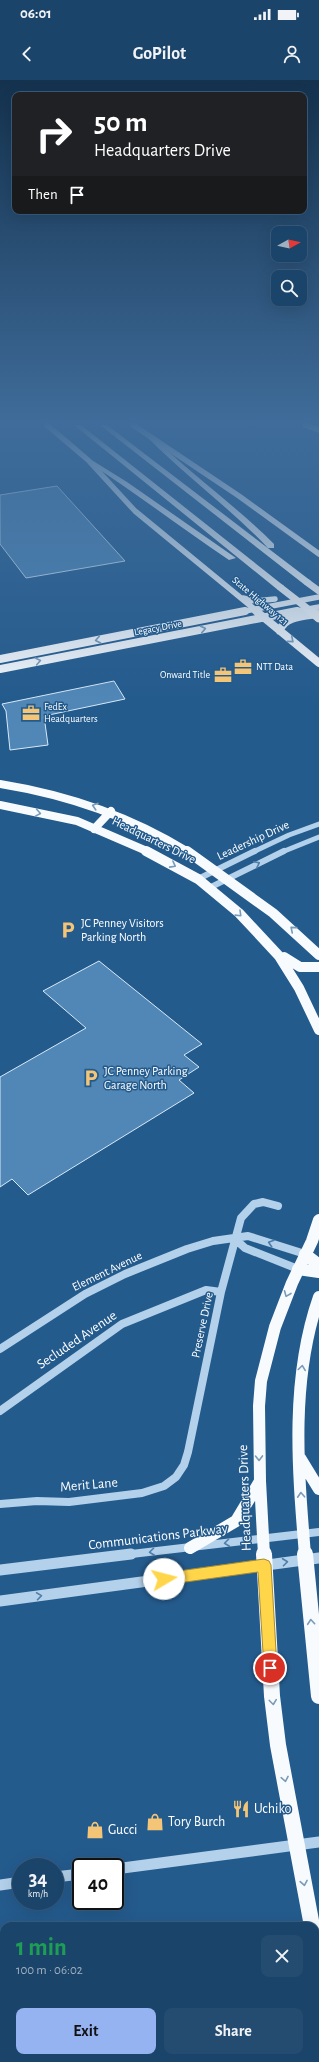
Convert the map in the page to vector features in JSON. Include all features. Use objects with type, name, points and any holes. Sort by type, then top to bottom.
[{"type":"highway","points":[[173,517],[238,561],[259,570]]},
{"type":"highway","points":[[193,517],[319,618]]},
{"type":"highway","points":[[224,517],[319,591]]},
{"type":"highway","points":[[241,517],[250,525],[293,571]]},
{"type":"main road","name":"State Highway 121","points":[[143,517],[242,597],[319,663]]},
{"type":"main road","points":[[269,517],[319,554]]},
{"type":"main road","points":[[242,597],[262,601],[319,591]]},
{"type":"main road","name":"Legacy Drive","points":[[0,659],[319,597]]},
{"type":"main road","name":"Legacy Drive","points":[[0,669],[319,606]]},
{"type":"main road","points":[[280,631],[281,626],[288,620],[319,614]]},
{"type":"main road","name":"Headquarters Drive","points":[[0,784],[46,792],[111,811],[172,841],[228,879],[295,931],[319,955]]},
{"type":"main road","name":"Headquarters Drive","points":[[0,805],[64,818],[94,829],[165,860],[198,879],[259,934],[286,967],[319,1030]]},
{"type":"main road","points":[[94,829],[111,811]]},
{"type":"main road","points":[[259,934],[291,964],[303,969],[319,966]]},
{"type":"main road","name":"Headquarters Drive","points":[[311,1922],[278,1745],[272,1696],[260,1481],[259,1406],[261,1381],[275,1327],[319,1220]]},
{"type":"main road","points":[[305,1254],[319,1266]]},
{"type":"main road","points":[[298,1268],[319,1272]]},
{"type":"main road","points":[[319,1297],[312,1318],[301,1377],[298,1406],[303,1534],[312,1559],[319,1696]]},
{"type":"main road","points":[[300,1457],[319,1489]]},
{"type":"main road","points":[[190,1548],[220,1532],[236,1521],[260,1481]]},
{"type":"street","name":"Leadership Drive","points":[[198,879],[289,835],[319,824]]},
{"type":"street","name":"Leadership Drive","points":[[209,888],[319,837]]},
{"type":"street","name":"Preserve Drive","points":[[176,1477],[184,1465],[188,1452],[221,1292],[241,1218],[254,1204],[263,1202],[278,1206]]},
{"type":"street","name":"Element Avenue","points":[[0,1349],[85,1294],[125,1274],[187,1249],[213,1241],[248,1236],[305,1254]]},
{"type":"street","points":[[235,1239],[244,1248],[298,1268]]},
{"type":"street","name":"Secluded Avenue","points":[[0,1411],[122,1324],[206,1290],[221,1292]]},
{"type":"street","name":"Merit Lane","points":[[0,1504],[37,1501],[69,1502],[142,1493],[164,1486],[176,1477]]},
{"type":"street","name":"Communications Parkway","points":[[0,1570],[319,1532]]},
{"type":"street","points":[[0,1601],[312,1559]]},
{"type":"street","points":[[124,1868],[319,1842]]},
{"type":"street","points":[[0,1885],[12,1883]]},
{"type":"building","points":[[0,517],[86,517],[125,561],[26,578],[0,544]]},
{"type":"building","name":"FedEx Headquarters","points":[[114,681],[125,699],[44,716],[48,745],[10,750],[6,711],[2,704]]},
{"type":"building","name":"JC Penney Parking Garage North","points":[[99,961],[202,1044],[184,1055],[199,1067],[179,1080],[194,1093],[28,1195],[12,1179],[0,1187],[0,1077],[86,1028],[43,991]]},
{"type":"place","name":"NTT Data","points":[[243,667]]},
{"type":"place","name":"Onward Title","points":[[223,675]]},
{"type":"place","name":"FedEx Headquarters","points":[[31,713]]},
{"type":"place","name":"JC Penney Visitors Parking North","points":[[68,930]]},
{"type":"place","name":"JC Penney Parking Garage North","points":[[91,1078]]},
{"type":"place","name":"Uchiko","points":[[241,1809]]},
{"type":"place","name":"Tory Burch","points":[[155,1822]]},
{"type":"place","name":"Gucci","points":[[95,1830]]},
{"type":"route","points":[[164,1579],[264,1565],[270,1668]]}]
